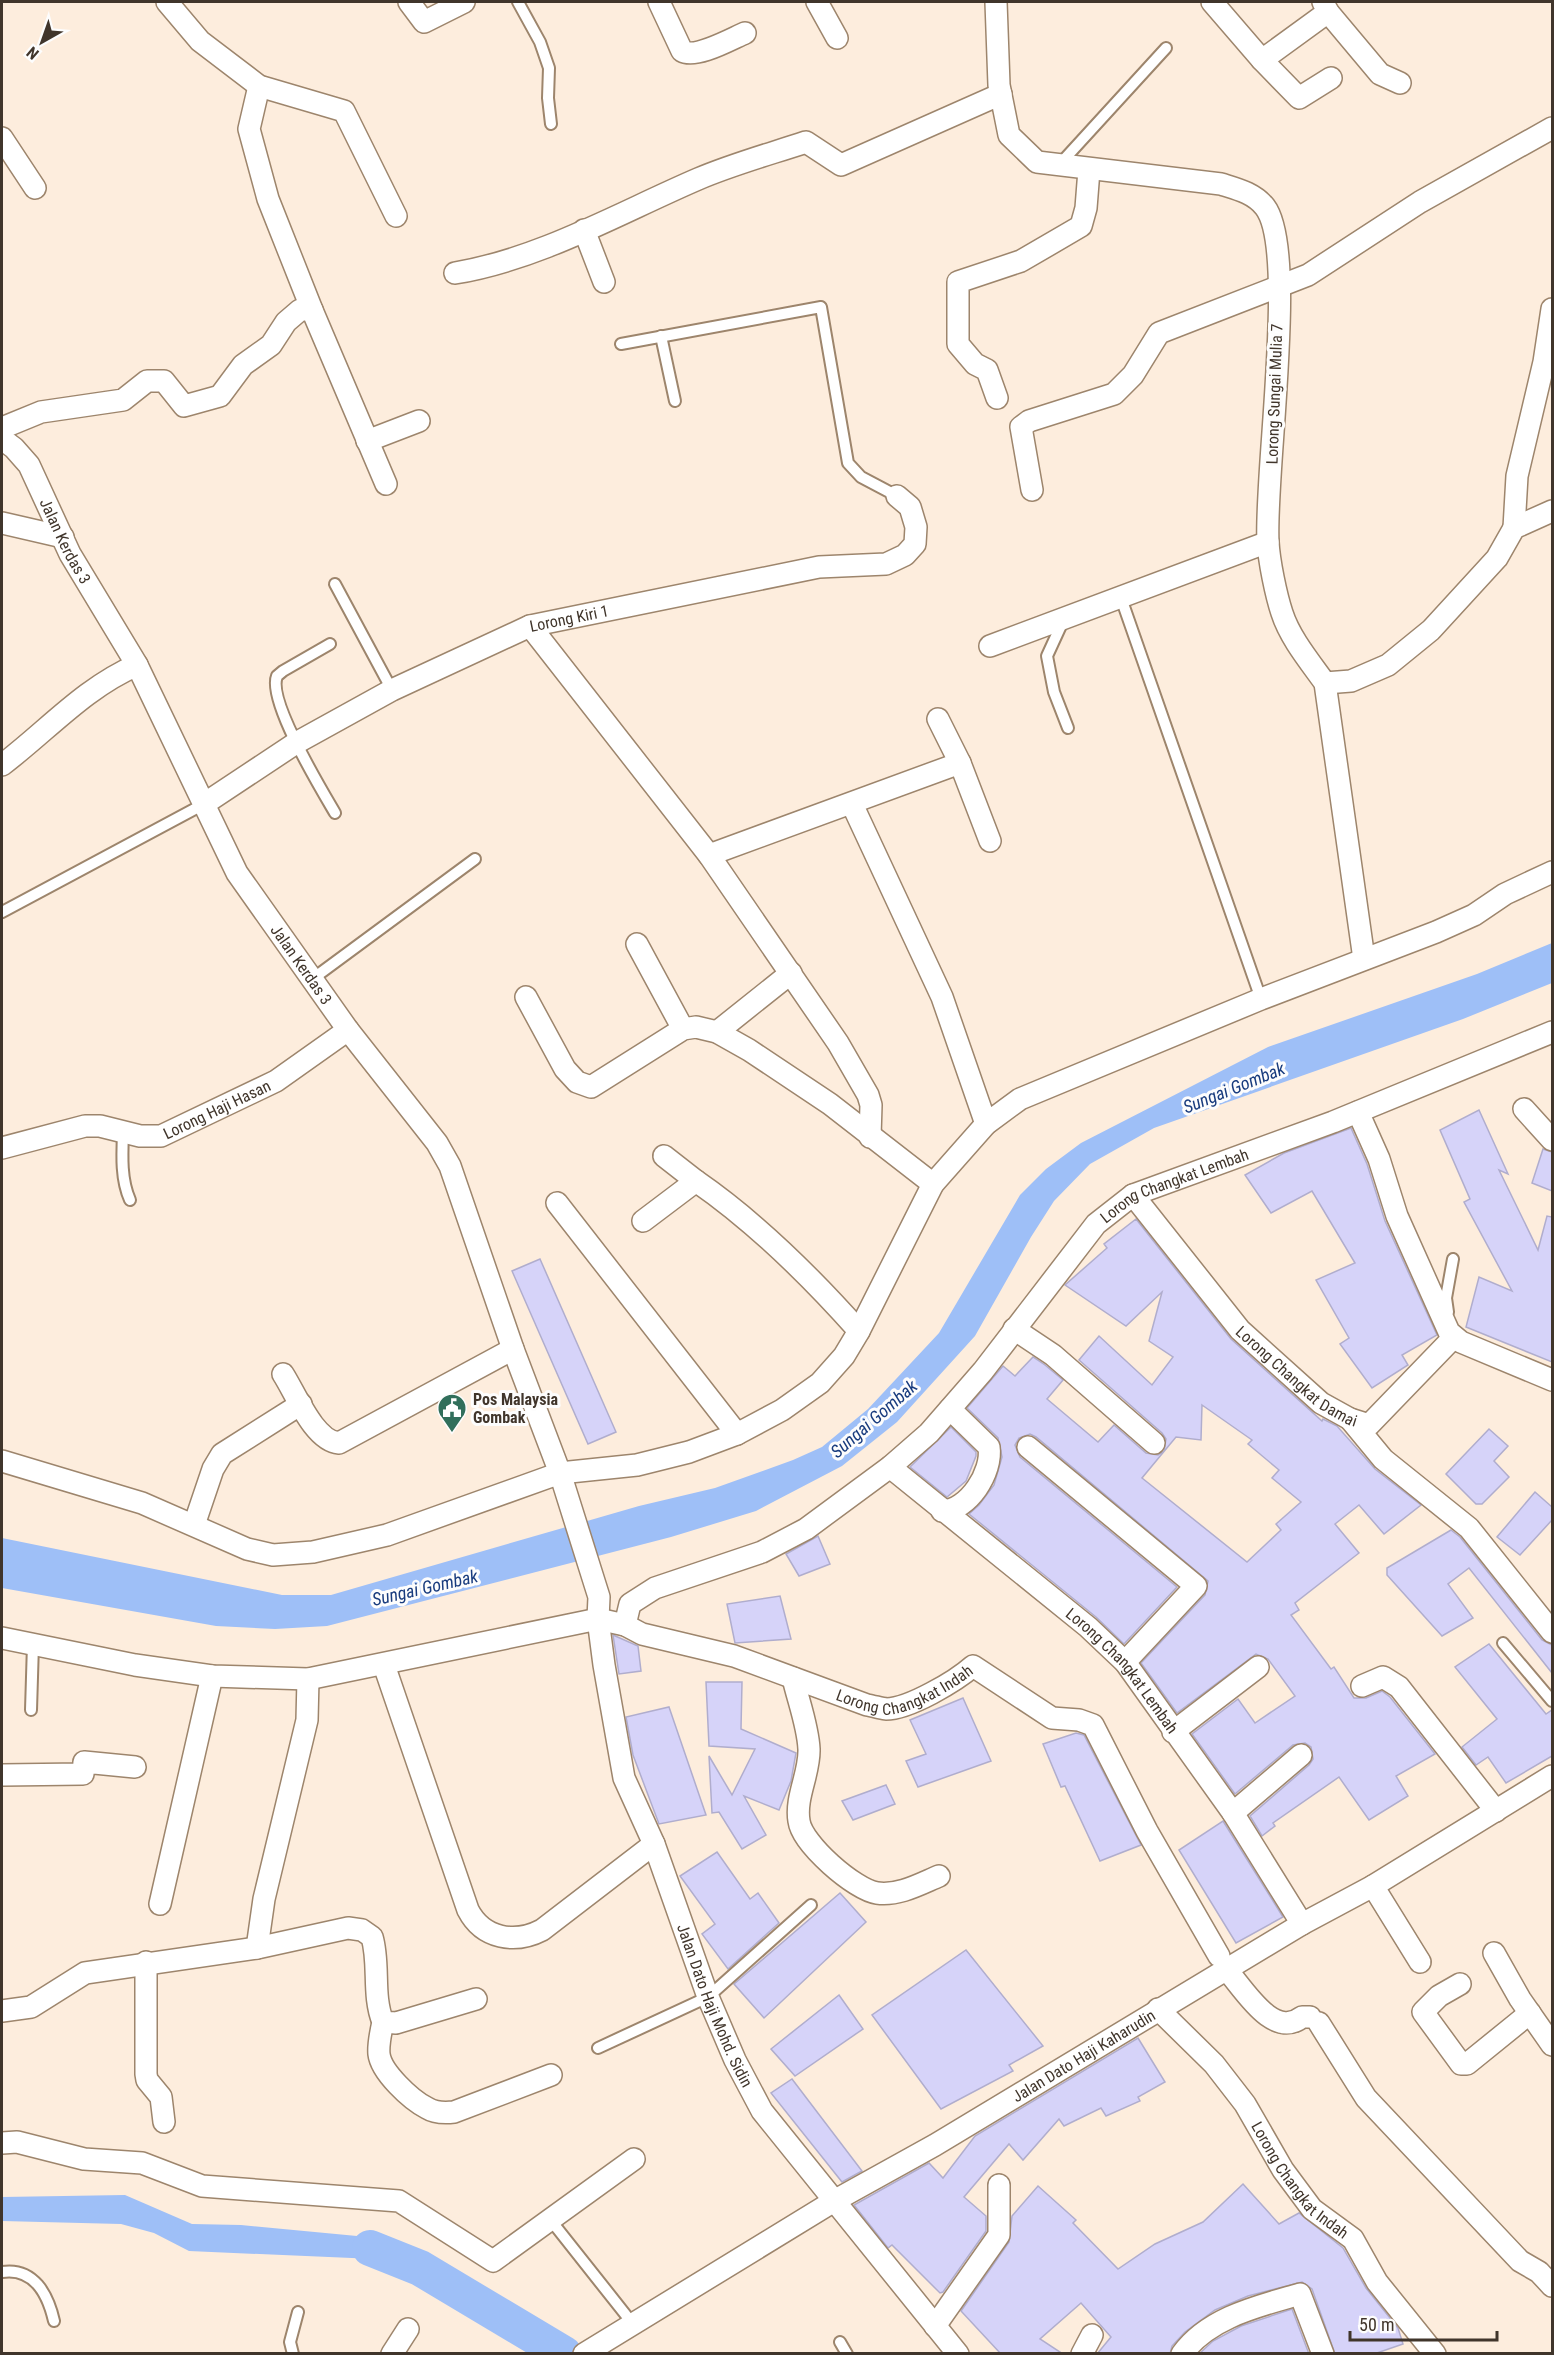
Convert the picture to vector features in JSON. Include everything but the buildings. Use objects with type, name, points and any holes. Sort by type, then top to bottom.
[{"type":"street","points":[[167,2],[200,41],[259,86],[344,111],[396,216]]},
{"type":"street","points":[[409,2],[424,22],[464,2]]},
{"type":"street","points":[[659,2],[682,51],[687,54],[698,52],[745,33]]},
{"type":"street","points":[[817,2],[837,38]]},
{"type":"street","name":"Lorong Sungai Mulia 7","points":[[996,2],[1001,94],[1010,135],[1037,162],[1221,184],[1248,192],[1264,207],[1273,225],[1279,287],[1268,542],[1282,614],[1309,661],[1325,683]]},
{"type":"street","points":[[1212,2],[1240,37],[1299,98],[1331,78]]},
{"type":"street","points":[[1263,60],[1325,7],[1380,74],[1400,83]]},
{"type":"street","points":[[259,86],[249,129],[268,199],[312,310],[386,484]]},
{"type":"street","points":[[455,273],[489,268],[584,230],[701,178],[806,142],[841,165],[1001,94]]},
{"type":"street","points":[[1032,490],[1021,427],[1029,421],[1114,394],[1133,375],[1159,333],[1308,275],[1420,202],[1552,128]]},
{"type":"street","points":[[2,138],[35,188]]},
{"type":"street","points":[[997,398],[987,370],[975,363],[958,344],[958,282],[1021,261],[1081,226],[1086,208],[1089,170]]},
{"type":"street","points":[[584,230],[604,282]]},
{"type":"street","points":[[1364,959],[1325,683],[1351,681],[1388,665],[1431,630],[1497,558],[1514,528],[1517,476],[1548,361],[1552,309]]},
{"type":"street","points":[[2,428],[41,412],[123,400],[147,381],[164,381],[184,406],[220,396],[243,364],[271,345],[286,322],[300,310],[312,310]]},
{"type":"street","points":[[368,441],[419,421]]},
{"type":"street","name":"Jalan Kerdas 3","points":[[2,439],[14,448],[29,465],[70,554],[137,665],[237,873],[311,980],[436,1143],[450,1166],[513,1349],[560,1473],[599,1597]]},
{"type":"street","name":"Lorong Kiri 1","points":[[204,804],[296,743],[392,690],[530,626],[819,567],[886,564],[905,555],[915,544],[916,527],[910,507],[897,495]]},
{"type":"street","points":[[1514,528],[1552,512]]},
{"type":"street","points":[[2,523],[63,537]]},
{"type":"street","points":[[990,646],[1268,542]]},
{"type":"street","points":[[530,626],[710,855],[850,1061],[871,1105],[870,1137]]},
{"type":"street","points":[[2,765],[74,704],[113,676],[137,665]]},
{"type":"street","points":[[938,718],[960,763],[990,842]]},
{"type":"street","points":[[710,855],[960,763]]},
{"type":"street","points":[[852,804],[942,997],[986,1124]]},
{"type":"street","points":[[2,1461],[142,1503],[247,1549],[273,1555],[313,1552],[396,1532],[560,1473],[660,1461],[737,1434],[782,1410],[820,1383],[844,1356],[859,1331],[933,1184],[986,1124],[1020,1099],[1261,999],[1474,915],[1505,894],[1552,873]]},
{"type":"street","points":[[637,944],[682,1029]]},
{"type":"street","points":[[717,1032],[791,973]]},
{"type":"street","points":[[526,997],[565,1069],[577,1083],[591,1088],[682,1029],[696,1026],[717,1032],[794,1078],[933,1184]]},
{"type":"street","name":"Lorong Haji Hasan","points":[[2,1148],[85,1126],[100,1126],[123,1134],[161,1136],[276,1081],[348,1029]]},
{"type":"street","name":"Lorong Changkat Lembah","points":[[625,1624],[630,1604],[655,1588],[762,1552],[806,1529],[890,1467],[950,1409],[983,1371],[1096,1224],[1133,1195],[1358,1112],[1552,1032]]},
{"type":"street","points":[[1524,1109],[1552,1140]]},
{"type":"street","points":[[1358,1112],[1418,1267],[1454,1338],[1552,1380]]},
{"type":"street","points":[[664,1156],[723,1200],[788,1257],[859,1331]]},
{"type":"street","points":[[643,1221],[696,1181]]},
{"type":"street","name":"Lorong Changkat Damai","points":[[1133,1195],[1240,1330],[1321,1403],[1350,1419],[1370,1425],[1454,1338]]},
{"type":"street","points":[[557,1203],[737,1434]]},
{"type":"street","points":[[1014,1329],[1053,1355],[1154,1443]]},
{"type":"street","points":[[284,1374],[318,1432],[330,1442],[339,1443],[513,1349]]},
{"type":"street","points":[[194,1525],[213,1469],[222,1454],[302,1404]]},
{"type":"street","points":[[942,1511],[952,1511],[964,1504],[975,1490],[990,1454],[989,1447],[950,1409]]},
{"type":"street","points":[[1350,1419],[1383,1459],[1469,1528],[1552,1632]]},
{"type":"street","points":[[1028,1448],[1196,1586],[1125,1662]]},
{"type":"street","name":"Lorong Changkat Lembah","points":[[890,1467],[1088,1627],[1125,1662],[1233,1813],[1302,1924]]},
{"type":"street","name":"Jalan Dato Haji Mohd. Sidin","points":[[599,1597],[598,1619],[624,1778],[654,1844],[708,1997],[735,2060],[762,2111],[935,2326],[953,2352]]},
{"type":"street","points":[[2,1638],[135,1665],[212,1676],[308,1679],[598,1619]]},
{"type":"street","name":"Lorong Changkat Indah","points":[[598,1619],[625,1624],[642,1634],[734,1656],[867,1706],[887,1709],[904,1706],[962,1676],[974,1666],[1052,1718],[1079,1720],[1093,1725],[1147,1831],[1223,1962]]},
{"type":"street","points":[[384,1665],[468,1910],[482,1928],[507,1938],[530,1936],[542,1930],[654,1844]]},
{"type":"street","points":[[1173,1732],[1258,1667]]},
{"type":"street","points":[[160,1904],[212,1676]]},
{"type":"street","points":[[1362,1686],[1383,1677],[1399,1687],[1496,1811]]},
{"type":"street","points":[[793,1678],[809,1749],[799,1805],[799,1823],[810,1845],[853,1881],[877,1893],[902,1891],[939,1876]]},
{"type":"street","points":[[257,1948],[264,1899],[307,1720],[308,1679]]},
{"type":"street","points":[[1233,1813],[1301,1755]]},
{"type":"street","points":[[2,1775],[83,1774],[84,1762],[135,1767]]},
{"type":"street","name":"Jalan Dato Haji Kaharudin","points":[[584,2354],[834,2201],[935,2145],[1158,2009],[1223,1962],[1302,1924],[1373,1886],[1552,1776]]},
{"type":"street","points":[[1373,1886],[1420,1962]]},
{"type":"street","points":[[2,2011],[30,2007],[85,1973],[146,1962],[257,1948],[348,1928],[362,1930],[372,1937],[376,1952],[379,2011],[383,2022],[378,2053],[383,2068],[392,2080],[426,2108],[441,2113],[454,2112],[551,2075]]},
{"type":"street","points":[[1494,1953],[1552,2045]]},
{"type":"street","points":[[146,1962],[146,2074],[150,2085],[161,2097],[164,2122]]},
{"type":"street","points":[[1223,1962],[1270,2019],[1282,2025],[1294,2023],[1302,2017],[1315,2020],[1366,2098],[1520,2260],[1539,2272],[1552,2286]]},
{"type":"street","points":[[1460,1984],[1432,2001],[1423,2012],[1461,2064],[1467,2064],[1530,2013]]},
{"type":"street","points":[[383,2022],[396,2023],[476,1999]]},
{"type":"street","name":"Lorong Changkat Indah","points":[[1158,2009],[1214,2064],[1245,2104],[1295,2186],[1312,2209],[1353,2239],[1377,2282],[1435,2354]]},
{"type":"street","points":[[2,2143],[17,2142],[84,2159],[142,2163],[202,2186],[399,2201],[493,2261],[634,2158]]},
{"type":"street","points":[[935,2326],[999,2235],[999,2185]]},
{"type":"street","points":[[1182,2354],[1208,2327],[1262,2305],[1300,2294],[1323,2354]]},
{"type":"street","points":[[392,2354],[408,2329]]},
{"type":"lane","points":[[518,2],[540,42],[549,68],[548,98],[551,124]]},
{"type":"lane","points":[[1059,165],[1166,48]]},
{"type":"lane","points":[[621,344],[821,307],[849,463],[861,477],[897,495]]},
{"type":"lane","points":[[661,336],[675,400]]},
{"type":"lane","points":[[335,584],[392,690]]},
{"type":"lane","points":[[1121,598],[1261,999]]},
{"type":"lane","points":[[1065,619],[1047,656],[1054,692],[1068,728]]},
{"type":"lane","points":[[330,644],[283,671],[275,681],[274,687],[296,743],[335,813]]},
{"type":"lane","points":[[2,912],[204,804]]},
{"type":"lane","points":[[311,980],[475,859]]},
{"type":"lane","points":[[123,1134],[122,1158],[126,1190],[130,1200]]},
{"type":"lane","points":[[1453,1259],[1446,1298],[1454,1338]]},
{"type":"lane","points":[[1503,1642],[1552,1701]]},
{"type":"lane","points":[[31,1710],[33,1644]]},
{"type":"lane","points":[[598,2048],[708,1997],[812,1905]]},
{"type":"lane","points":[[549,2218],[633,2324]]},
{"type":"lane","points":[[2,2272],[28,2276],[40,2286],[50,2303],[54,2321]]},
{"type":"lane","points":[[293,2354],[290,2342],[298,2312]]},
{"type":"lane","points":[[840,2342],[847,2354]]},
{"type":"water","name":"Sungai Gombak","points":[[1552,943],[1552,983],[1463,1019],[1154,1128],[1090,1164],[1054,1201],[975,1336],[897,1422],[842,1466],[756,1511],[671,1537],[327,1626],[275,1629],[216,1626],[2,1588],[2,1538],[282,1595],[331,1595],[639,1506],[715,1488],[793,1460],[822,1447],[868,1409],[939,1333],[1020,1195],[1046,1169],[1081,1143],[1268,1047],[1477,974]]},
{"type":"water","points":[[125,2195],[192,2224],[241,2225],[378,2238],[404,2247],[419,2257],[413,2273],[375,2259],[189,2251],[154,2233],[121,2224],[2,2221],[2,2197]]},
{"type":"waterway","points":[[370,2248],[420,2268],[564,2354]]},
{"type":"place","name":"Pos Malaysia Gombak","points":[[452,1434]]}]
